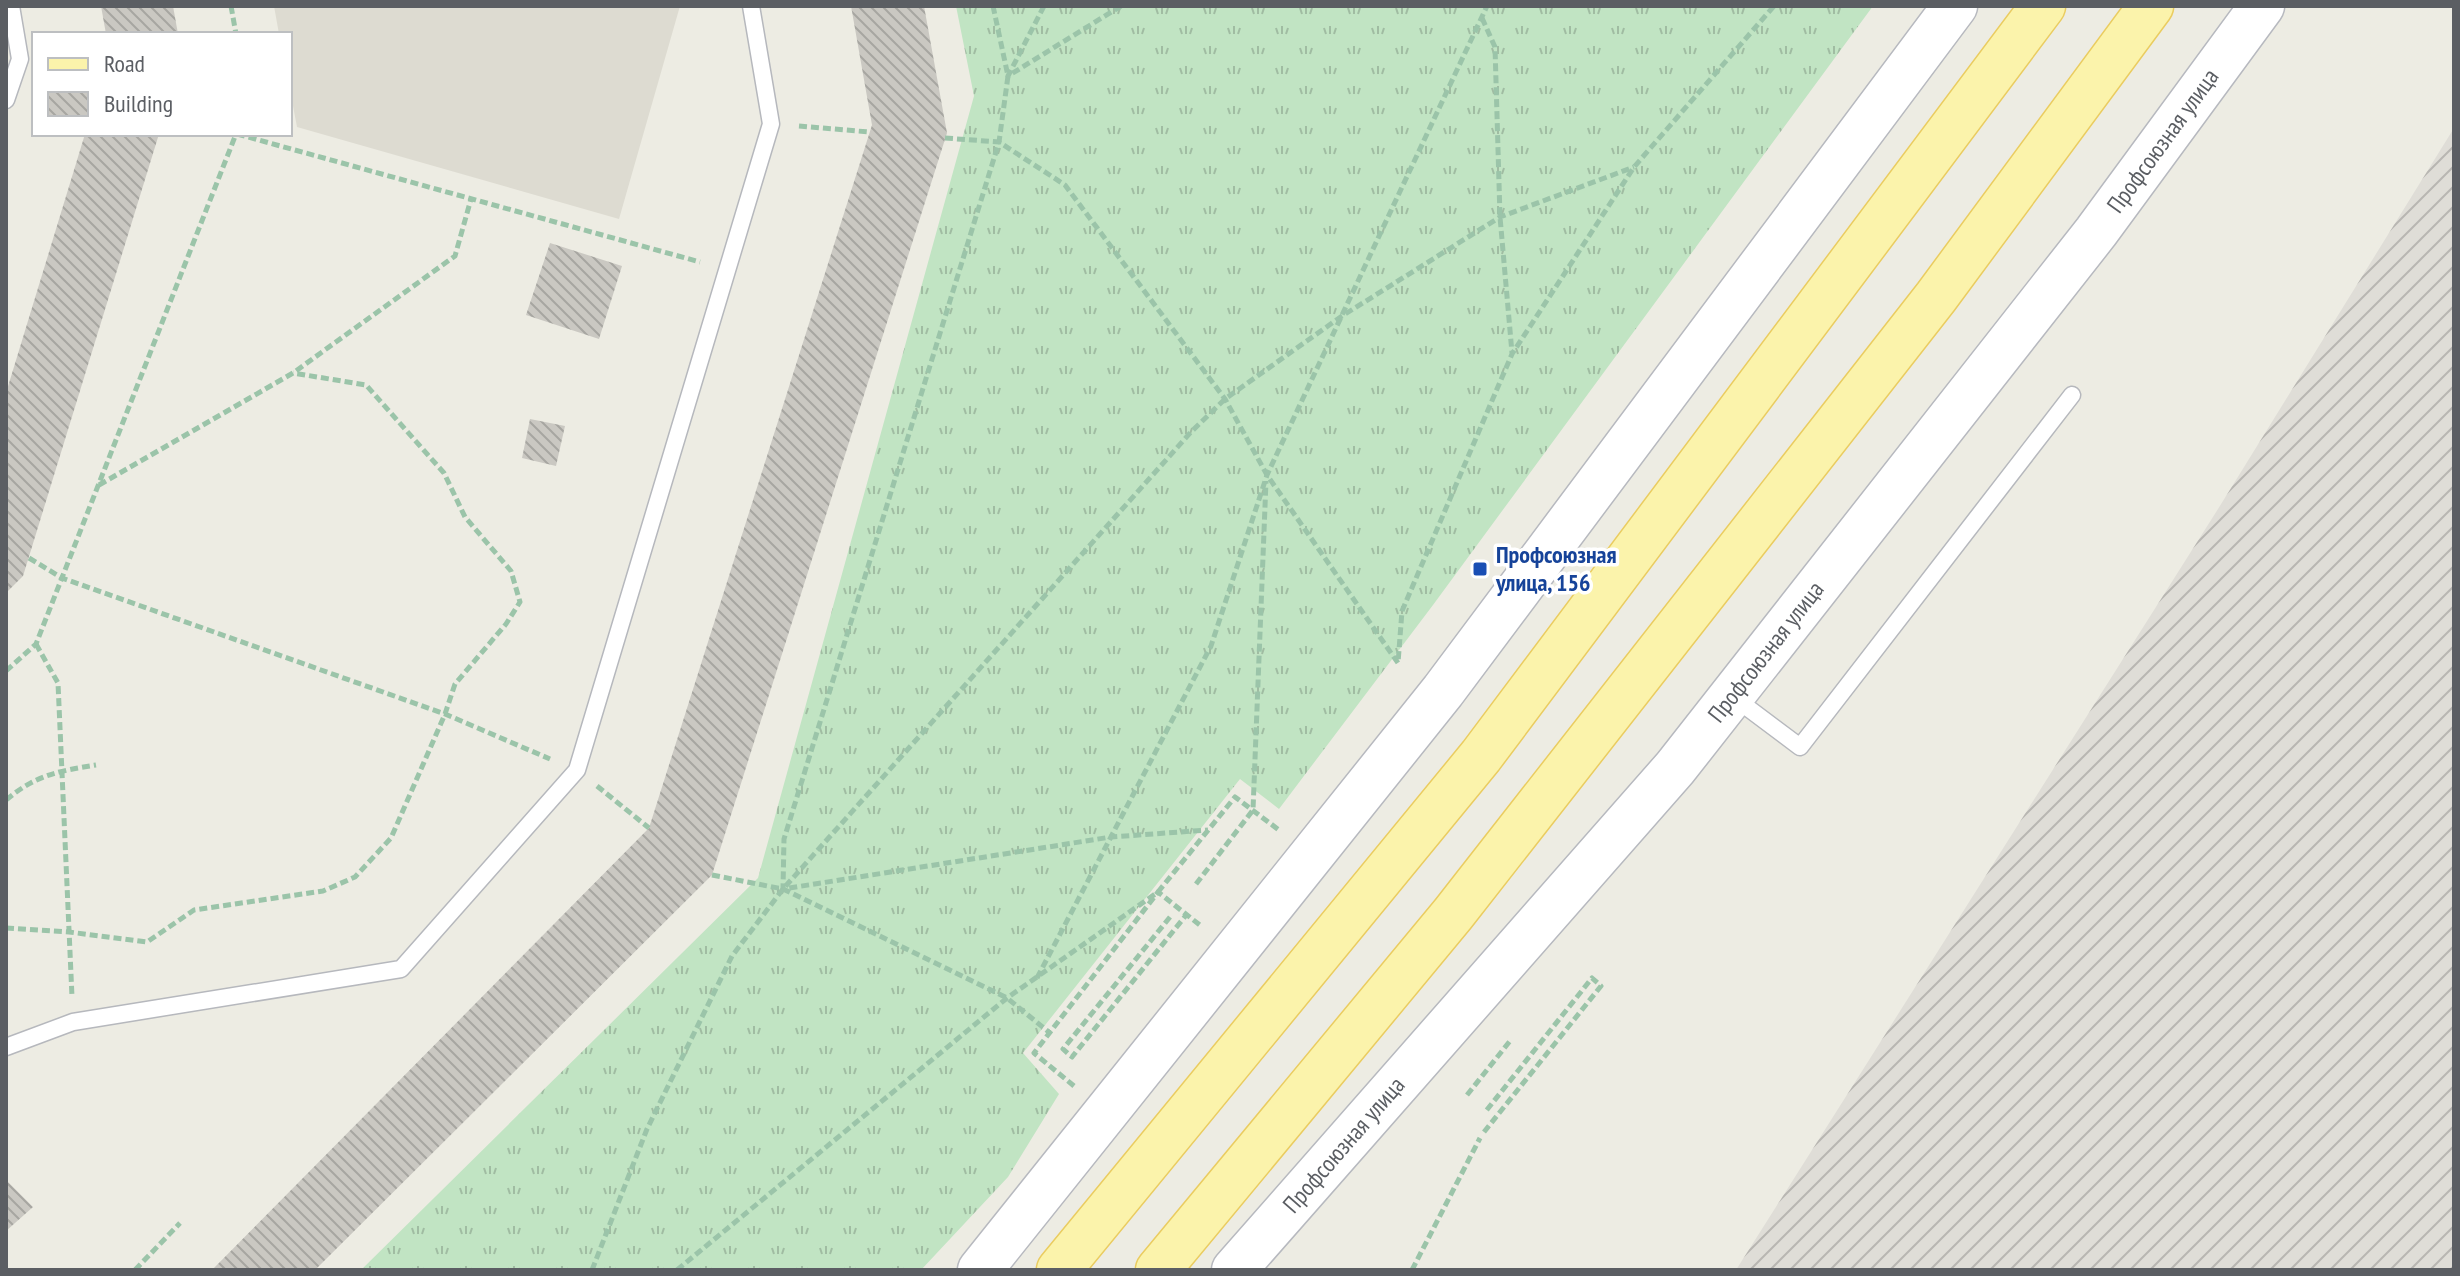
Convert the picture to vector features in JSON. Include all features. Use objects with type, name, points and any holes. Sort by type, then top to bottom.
[{"type":"main road","points":[[980,1270],[1443,691],[1955,6]]},
{"type":"main road","points":[[1059,1270],[1481,756],[2043,6]]},
{"type":"main road","points":[[1158,1270],[1453,914],[1936,297],[2151,6]]},
{"type":"main road","name":"Профсоюзная улица","points":[[1234,1270],[1675,768],[2096,232],[2262,6]]},
{"type":"lane","points":[[6,100],[20,59],[11,6]]},
{"type":"lane","points":[[6,1047],[73,1022],[401,969],[577,770],[771,124],[751,6]]},
{"type":"lane","points":[[1732,696],[1800,747],[2072,395]]},
{"type":"path","points":[[231,6],[236,32]]},
{"type":"path","points":[[993,6],[1008,76]]},
{"type":"path","points":[[783,889],[784,839],[999,142],[1008,76],[1044,6]]},
{"type":"path","points":[[1008,76],[1121,6]]},
{"type":"path","points":[[1037,978],[1211,646],[1267,475],[1487,6]]},
{"type":"path","points":[[945,138],[999,142],[1065,185],[1225,399],[1267,475],[1398,663],[1402,611],[1512,354],[1634,167],[1774,6]]},
{"type":"path","points":[[1482,17],[1495,47],[1500,217],[1512,354]]},
{"type":"path","points":[[771,124],[869,132]]},
{"type":"path","points":[[6,671],[36,644],[235,136]]},
{"type":"path","points":[[243,136],[728,270]]},
{"type":"path","points":[[592,1270],[647,1129],[732,956],[783,889],[1180,444],[1225,399],[1342,316],[1500,217],[1634,167]]},
{"type":"path","points":[[98,486],[293,373],[455,256],[471,199]]},
{"type":"path","points":[[6,928],[147,942],[194,910],[323,891],[355,877],[391,838],[455,684],[506,624],[520,602],[511,571],[465,517],[444,473],[366,385],[293,373]]},
{"type":"path","points":[[1196,884],[1253,810],[1267,475]]},
{"type":"path","points":[[29,558],[62,578],[445,714],[577,770],[649,828]]},
{"type":"path","points":[[36,644],[58,683],[73,1022]]},
{"type":"path","points":[[6,800],[27,783],[61,770],[96,765]]},
{"type":"path","points":[[1083,1093],[1034,1053],[1235,797],[1279,830]]},
{"type":"path","points":[[783,889],[1111,837],[1208,830]]},
{"type":"path","points":[[712,875],[783,889],[1007,998],[1050,1033]]},
{"type":"path","points":[[1158,892],[1205,929]]},
{"type":"path","points":[[677,1270],[1007,998],[1158,892]]},
{"type":"path","points":[[1170,917],[1063,1049],[1072,1057],[1187,914]]},
{"type":"path","points":[[1484,1132],[1601,986],[1592,978],[1486,1111]]},
{"type":"path","points":[[1467,1095],[1510,1041]]},
{"type":"path","points":[[1412,1270],[1480,1138]]},
{"type":"path","points":[[135,1270],[180,1223]]},
{"type":"shaded area","points":[[274,6],[680,6],[619,219],[297,127],[292,101],[292,32],[279,32]]},
{"type":"shaded area","points":[[2454,128],[2454,1270],[1736,1270],[2218,509]]},
{"type":"green space","points":[[956,6],[1873,6],[1433,605],[1279,809],[1240,779],[1023,1053],[1059,1094],[1008,1177],[921,1270],[361,1270],[758,878],[974,96]]},
{"type":"building","points":[[101,6],[173,6],[178,32],[106,32]]},
{"type":"building","points":[[851,6],[924,6],[947,133],[712,875],[315,1270],[212,1270],[649,828],[872,125]]},
{"type":"building","points":[[84,136],[158,136],[23,576],[6,593],[6,393]]},
{"type":"building","points":[[550,243],[622,266],[599,339],[526,315]]},
{"type":"building","points":[[530,419],[565,426],[556,466],[522,458]]},
{"type":"building","points":[[6,1180],[33,1207],[6,1231]]},
{"type":"place","name":"Профсоюзная улица, 156","points":[[1480,569]]}]
